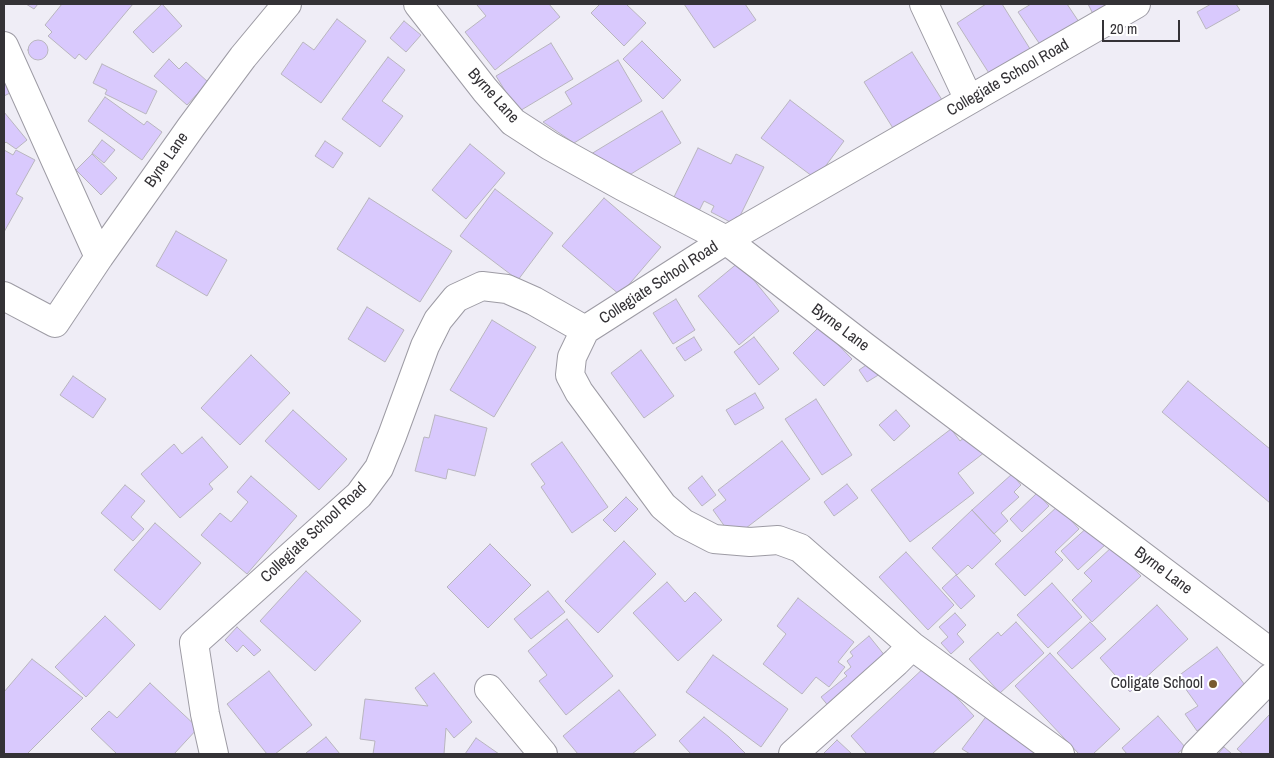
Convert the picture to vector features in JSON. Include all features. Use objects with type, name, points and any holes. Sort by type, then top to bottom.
[{"type":"street","name":"Byne Lane","points":[[4,296],[55,323],[202,111],[287,4]]},
{"type":"street","name":"Byrne Lane","points":[[418,4],[485,90],[513,122],[550,146],[622,186],[726,240],[888,365],[1270,652]]},
{"type":"street","points":[[924,4],[969,100]]},
{"type":"street","name":"Collegiate School Road","points":[[214,754],[205,714],[194,643],[359,495],[379,468],[425,346],[438,320],[456,298],[482,286],[507,289],[534,301],[585,330],[726,240],[1136,4]]},
{"type":"street","points":[[4,46],[99,257]]},
{"type":"street","points":[[585,330],[572,357],[570,375],[579,392],[663,506],[683,523],[714,539],[750,542],[778,540],[800,548],[912,646],[1060,754]]},
{"type":"street","points":[[793,754],[912,646]]},
{"type":"street","points":[[1196,754],[1270,678]]},
{"type":"street","points":[[489,689],[543,754]]},
{"type":"building","points":[[26,4],[38,4],[34,9]]},
{"type":"building","points":[[62,4],[133,4],[86,60],[79,54],[75,59],[48,36],[52,32],[45,25]]},
{"type":"building","points":[[162,4],[182,26],[153,53],[133,32]]},
{"type":"building","points":[[478,4],[549,4],[560,17],[495,70],[465,32],[486,16]]},
{"type":"building","points":[[600,4],[626,4],[646,23],[624,46],[591,13]]},
{"type":"building","points":[[684,4],[745,4],[756,20],[714,48]]},
{"type":"building","points":[[986,4],[1002,4],[1032,52],[992,78],[957,23]]},
{"type":"building","points":[[1031,4],[1067,4],[1079,22],[1041,46],[1018,12]]},
{"type":"building","points":[[1088,4],[1114,4],[1093,14]]},
{"type":"building","points":[[1211,4],[1236,4],[1240,10],[1206,29],[1197,12]]},
{"type":"building","points":[[337,19],[366,41],[321,103],[281,74],[303,42],[314,50]]},
{"type":"building","points":[[404,21],[421,35],[406,52],[390,38]]},
{"type":"building","points":[[38,40],[45,43],[48,50],[45,57],[38,60],[31,57],[28,50],[31,43]]},
{"type":"building","points":[[642,41],[681,80],[663,99],[623,59]]},
{"type":"building","points":[[551,43],[573,79],[518,112],[496,76]]},
{"type":"building","points":[[912,52],[944,103],[896,133],[864,82]]},
{"type":"building","points":[[388,57],[405,70],[382,101],[403,116],[380,147],[342,119]]},
{"type":"building","points":[[169,59],[179,69],[186,62],[208,82],[187,105],[154,76]]},
{"type":"building","points":[[618,60],[642,101],[574,143],[543,122],[572,104],[565,92]]},
{"type":"building","points":[[102,64],[157,91],[146,114],[105,94],[107,90],[93,83]]},
{"type":"building","points":[[4,78],[10,93],[4,96]]},
{"type":"building","points":[[105,97],[144,125],[147,121],[162,132],[142,160],[88,121]]},
{"type":"building","points":[[790,100],[844,141],[816,179],[761,138]]},
{"type":"building","points":[[662,111],[681,143],[631,174],[591,154]]},
{"type":"building","points":[[4,112],[27,140],[16,149],[6,142],[4,144]]},
{"type":"building","points":[[102,140],[115,150],[104,163],[92,153]]},
{"type":"building","points":[[325,141],[343,153],[333,168],[315,156]]},
{"type":"building","points":[[470,144],[505,173],[466,219],[432,190]]},
{"type":"building","points":[[698,148],[731,164],[736,154],[764,167],[739,218],[736,217],[732,223],[711,212],[714,206],[704,201],[699,211],[673,199]]},
{"type":"building","points":[[4,150],[13,155],[16,150],[35,160],[16,194],[23,198],[4,232]]},
{"type":"building","points":[[92,154],[117,178],[101,195],[76,170]]},
{"type":"building","points":[[495,189],[553,233],[518,280],[460,236]]},
{"type":"building","points":[[369,198],[452,251],[420,302],[337,249]]},
{"type":"building","points":[[604,198],[661,247],[620,295],[562,246]]},
{"type":"building","points":[[176,231],[227,260],[207,296],[156,266]]},
{"type":"building","points":[[739,262],[779,311],[739,345],[698,296]]},
{"type":"building","points":[[676,299],[695,330],[673,344],[653,313]]},
{"type":"building","points":[[367,307],[404,330],[385,362],[348,339]]},
{"type":"building","points":[[492,320],[536,347],[494,417],[450,390]]},
{"type":"building","points":[[820,326],[852,359],[824,386],[793,353]]},
{"type":"building","points":[[694,337],[702,350],[685,361],[676,348]]},
{"type":"building","points":[[754,337],[779,369],[759,385],[734,352]]},
{"type":"building","points":[[641,350],[674,396],[644,418],[611,373]]},
{"type":"building","points":[[251,355],[290,393],[240,445],[201,408]]},
{"type":"building","points":[[872,361],[880,374],[867,382],[859,370]]},
{"type":"building","points":[[73,376],[106,399],[93,418],[60,395]]},
{"type":"building","points":[[1188,381],[1270,449],[1270,503],[1162,412]]},
{"type":"building","points":[[755,393],[764,408],[735,425],[726,410]]},
{"type":"building","points":[[816,399],[852,455],[822,475],[785,419]]},
{"type":"building","points":[[293,410],[347,459],[319,490],[265,441]]},
{"type":"building","points":[[896,410],[910,426],[894,441],[879,425]]},
{"type":"building","points":[[435,415],[487,428],[475,476],[448,469],[446,479],[415,471],[424,437],[429,438]]},
{"type":"building","points":[[951,429],[960,441],[970,433],[985,452],[958,473],[974,493],[910,542],[871,490]]},
{"type":"building","points":[[202,437],[228,467],[209,484],[213,489],[180,518],[141,474],[174,444],[182,454]]},
{"type":"building","points":[[782,441],[810,479],[733,538],[713,510],[726,500],[718,490]]},
{"type":"building","points":[[562,442],[608,507],[572,533],[541,487],[545,484],[531,464]]},
{"type":"building","points":[[1012,474],[1021,485],[1014,492],[1019,497],[1001,513],[1008,521],[994,534],[972,510]]},
{"type":"building","points":[[251,476],[297,516],[247,574],[201,535],[220,513],[231,522],[248,502],[237,492]]},
{"type":"building","points":[[702,476],[716,495],[702,506],[688,488]]},
{"type":"building","points":[[847,484],[858,498],[834,516],[824,502]]},
{"type":"building","points":[[125,485],[145,501],[131,517],[144,529],[133,541],[101,513]]},
{"type":"building","points":[[1037,493],[1049,506],[1022,532],[1010,519]]},
{"type":"building","points":[[626,497],[638,509],[615,532],[603,520]]},
{"type":"building","points":[[1058,506],[1079,529],[1055,552],[1063,560],[1025,596],[995,564]]},
{"type":"building","points":[[972,510],[1001,541],[972,569],[968,565],[957,575],[932,548]]},
{"type":"building","points":[[155,523],[201,563],[160,610],[114,570]]},
{"type":"building","points":[[1089,526],[1106,544],[1078,570],[1061,551]]},
{"type":"building","points":[[624,541],[656,574],[598,633],[565,601]]},
{"type":"building","points":[[490,544],[531,585],[488,628],[447,587]]},
{"type":"building","points":[[1113,546],[1141,576],[1092,622],[1072,600],[1092,581],[1084,573]]},
{"type":"building","points":[[906,552],[954,605],[928,630],[879,577]]},
{"type":"building","points":[[306,571],[361,621],[315,671],[260,621]]},
{"type":"building","points":[[956,575],[975,596],[961,609],[942,588]]},
{"type":"building","points":[[667,582],[685,602],[695,592],[722,620],[678,661],[633,613]]},
{"type":"building","points":[[1052,583],[1082,617],[1048,648],[1017,615]]},
{"type":"building","points":[[548,591],[565,612],[531,639],[514,619]]},
{"type":"building","points":[[798,598],[854,642],[838,662],[845,667],[829,687],[816,677],[802,694],[763,664],[786,634],[777,626]]},
{"type":"building","points":[[1157,605],[1188,639],[1130,692],[1100,658]]},
{"type":"building","points":[[955,613],[966,625],[957,634],[964,642],[951,654],[941,643],[948,637],[939,627]]},
{"type":"building","points":[[105,616],[135,645],[86,697],[55,667]]},
{"type":"building","points":[[567,619],[613,676],[566,715],[539,681],[547,675],[528,651]]},
{"type":"building","points":[[1016,622],[1044,653],[1000,693],[969,659],[998,632],[1001,636]]},
{"type":"building","points":[[1090,622],[1106,639],[1072,669],[1057,653]]},
{"type":"building","points":[[237,627],[261,650],[254,656],[243,645],[237,652],[225,640]]},
{"type":"building","points":[[869,636],[890,662],[834,713],[821,697],[847,676],[844,673],[851,667],[847,661],[853,656],[850,652]]},
{"type":"building","name":"Coligate School","points":[[1217,647],[1250,692],[1197,731],[1185,714],[1198,706],[1177,677]]},
{"type":"building","points":[[1050,653],[1120,729],[1093,754],[1079,754],[1015,686]]},
{"type":"building","points":[[713,655],[788,709],[761,747],[686,692]]},
{"type":"building","points":[[32,659],[83,698],[27,754],[4,754],[4,692]]},
{"type":"building","points":[[927,665],[974,716],[932,754],[867,754],[851,736]]},
{"type":"building","points":[[269,671],[312,725],[275,754],[267,754],[227,704]]},
{"type":"building","points":[[434,673],[472,722],[454,738],[446,728],[444,754],[373,754],[375,741],[360,739],[365,699],[428,706],[415,688]]},
{"type":"building","points":[[150,683],[198,728],[174,754],[117,754],[91,729],[109,711],[117,718]]},
{"type":"building","points":[[619,690],[656,735],[632,754],[578,754],[563,736]]},
{"type":"building","points":[[988,714],[1044,754],[970,754],[962,749]]},
{"type":"building","points":[[1270,714],[1270,754],[1243,754],[1237,749]]},
{"type":"building","points":[[1158,716],[1185,747],[1177,754],[1127,754],[1122,748]]},
{"type":"building","points":[[704,717],[729,737],[746,754],[691,754],[679,741]]},
{"type":"building","points":[[326,737],[340,754],[306,753]]},
{"type":"building","points":[[476,738],[499,754],[465,754]]},
{"type":"building","points":[[837,740],[852,754],[823,754]]},
{"type":"building","points":[[1224,747],[1232,754],[1218,754]]},
{"type":"place","name":"Coligate School","points":[[1213,684]]}]
